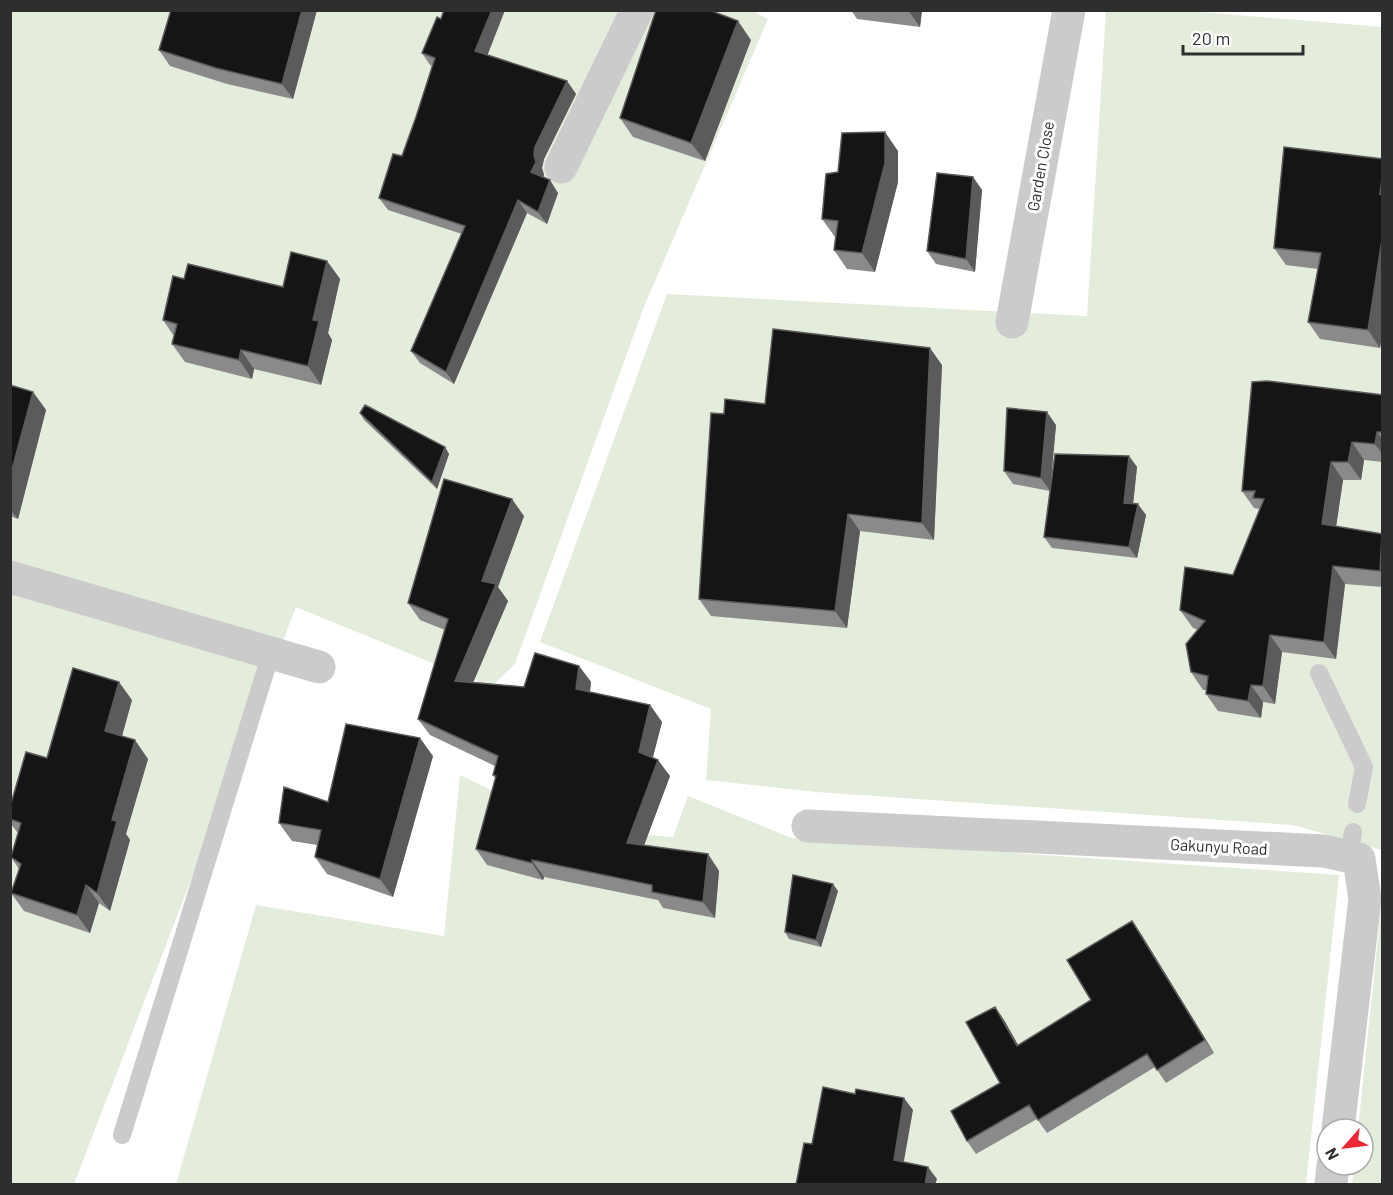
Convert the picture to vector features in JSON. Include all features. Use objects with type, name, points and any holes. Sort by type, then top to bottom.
[{"type":"street","points":[[561,167],[637,10]]},
{"type":"street","name":"Garden Close","points":[[1012,322],[1069,10]]},
{"type":"street","points":[[10,577],[320,667]]},
{"type":"street","name":"Gakunyu Road","points":[[808,826],[1324,851],[1351,844],[1359,859],[1365,899],[1339,1117]]},
{"type":"lane","points":[[122,1135],[270,653]]},
{"type":"lane","points":[[1319,673],[1364,767],[1356,804]]},
{"type":"green space","points":[[751,10],[768,19],[643,309],[515,664],[491,687],[296,607],[74,1184],[11,1184],[10,11]]},
{"type":"green space","points":[[1106,11],[1189,11],[1382,27],[1382,850],[1293,825],[817,792],[706,780],[711,709],[540,642],[667,294],[1087,316]]},
{"type":"green space","points":[[460,775],[571,829],[673,837],[688,796],[792,838],[1339,875],[1306,1184],[176,1184],[256,905],[444,936]]},
{"type":"green space","points":[[1382,899],[1382,1184],[1352,1184],[1353,1177],[1375,1177],[1375,1117],[1359,1117]]},
{"type":"building","points":[[171,10],[302,10],[282,84],[216,68],[159,50]]},
{"type":"building","points":[[444,10],[492,10],[475,51],[567,81],[535,147],[536,162],[531,172],[550,180],[538,212],[518,200],[446,372],[411,351],[465,226],[379,198],[393,154],[402,156],[416,117],[435,58],[422,53],[437,17],[441,19]]},
{"type":"building","points":[[656,10],[709,10],[738,21],[691,143],[620,118]]},
{"type":"building","points":[[885,132],[885,163],[862,253],[834,250],[838,221],[822,219],[826,174],[838,172],[842,133]]},
{"type":"building","points":[[1284,147],[1383,159],[1380,194],[1383,193],[1383,233],[1368,330],[1308,322],[1321,253],[1274,248]]},
{"type":"building","points":[[937,173],[973,177],[966,259],[927,251]]},
{"type":"building","points":[[291,252],[327,261],[313,320],[319,321],[308,366],[241,350],[239,360],[172,344],[177,324],[163,320],[173,276],[184,279],[188,264],[283,287]]},
{"type":"building","points":[[773,329],[930,348],[922,523],[848,514],[835,611],[699,599],[711,413],[724,414],[725,399],[765,404]]},
{"type":"building","points":[[1267,381],[1383,395],[1383,432],[1377,432],[1375,444],[1352,442],[1348,462],[1331,462],[1322,524],[1382,534],[1380,571],[1333,566],[1324,642],[1270,635],[1263,686],[1251,685],[1248,701],[1206,694],[1208,676],[1191,672],[1186,644],[1205,621],[1180,610],[1185,567],[1233,575],[1264,499],[1253,498],[1255,491],[1242,491],[1252,382]]},
{"type":"building","points":[[10,385],[33,392],[10,477]]},
{"type":"building","points":[[365,405],[445,447],[432,482],[360,413]]},
{"type":"building","points":[[1007,408],[1047,412],[1041,478],[1004,471]]},
{"type":"building","points":[[1055,454],[1129,456],[1124,503],[1138,504],[1129,547],[1044,537]]},
{"type":"building","points":[[444,479],[512,499],[482,581],[496,584],[455,681],[524,687],[535,653],[579,666],[576,689],[650,705],[639,752],[658,760],[627,843],[708,854],[703,902],[652,892],[652,885],[532,860],[532,863],[476,849],[496,776],[493,775],[498,756],[418,719],[448,619],[408,603]]},
{"type":"building","points":[[73,668],[119,682],[105,731],[135,740],[112,820],[117,821],[97,893],[86,885],[77,915],[11,893],[21,864],[11,857],[21,823],[10,819],[10,807],[26,752],[47,758]]},
{"type":"building","points":[[346,724],[420,738],[380,879],[315,857],[321,830],[279,823],[284,787],[328,802]]},
{"type":"building","points":[[793,875],[833,884],[816,940],[785,932]]},
{"type":"building","points":[[1132,921],[1205,1040],[1157,1070],[1147,1054],[1038,1120],[1029,1105],[967,1141],[951,1111],[1000,1083],[966,1022],[995,1007],[1017,1046],[1091,1000],[1067,960]]},
{"type":"building","points":[[823,1087],[855,1094],[856,1089],[904,1098],[894,1160],[928,1167],[925,1185],[796,1185],[804,1143],[812,1144]]}]
